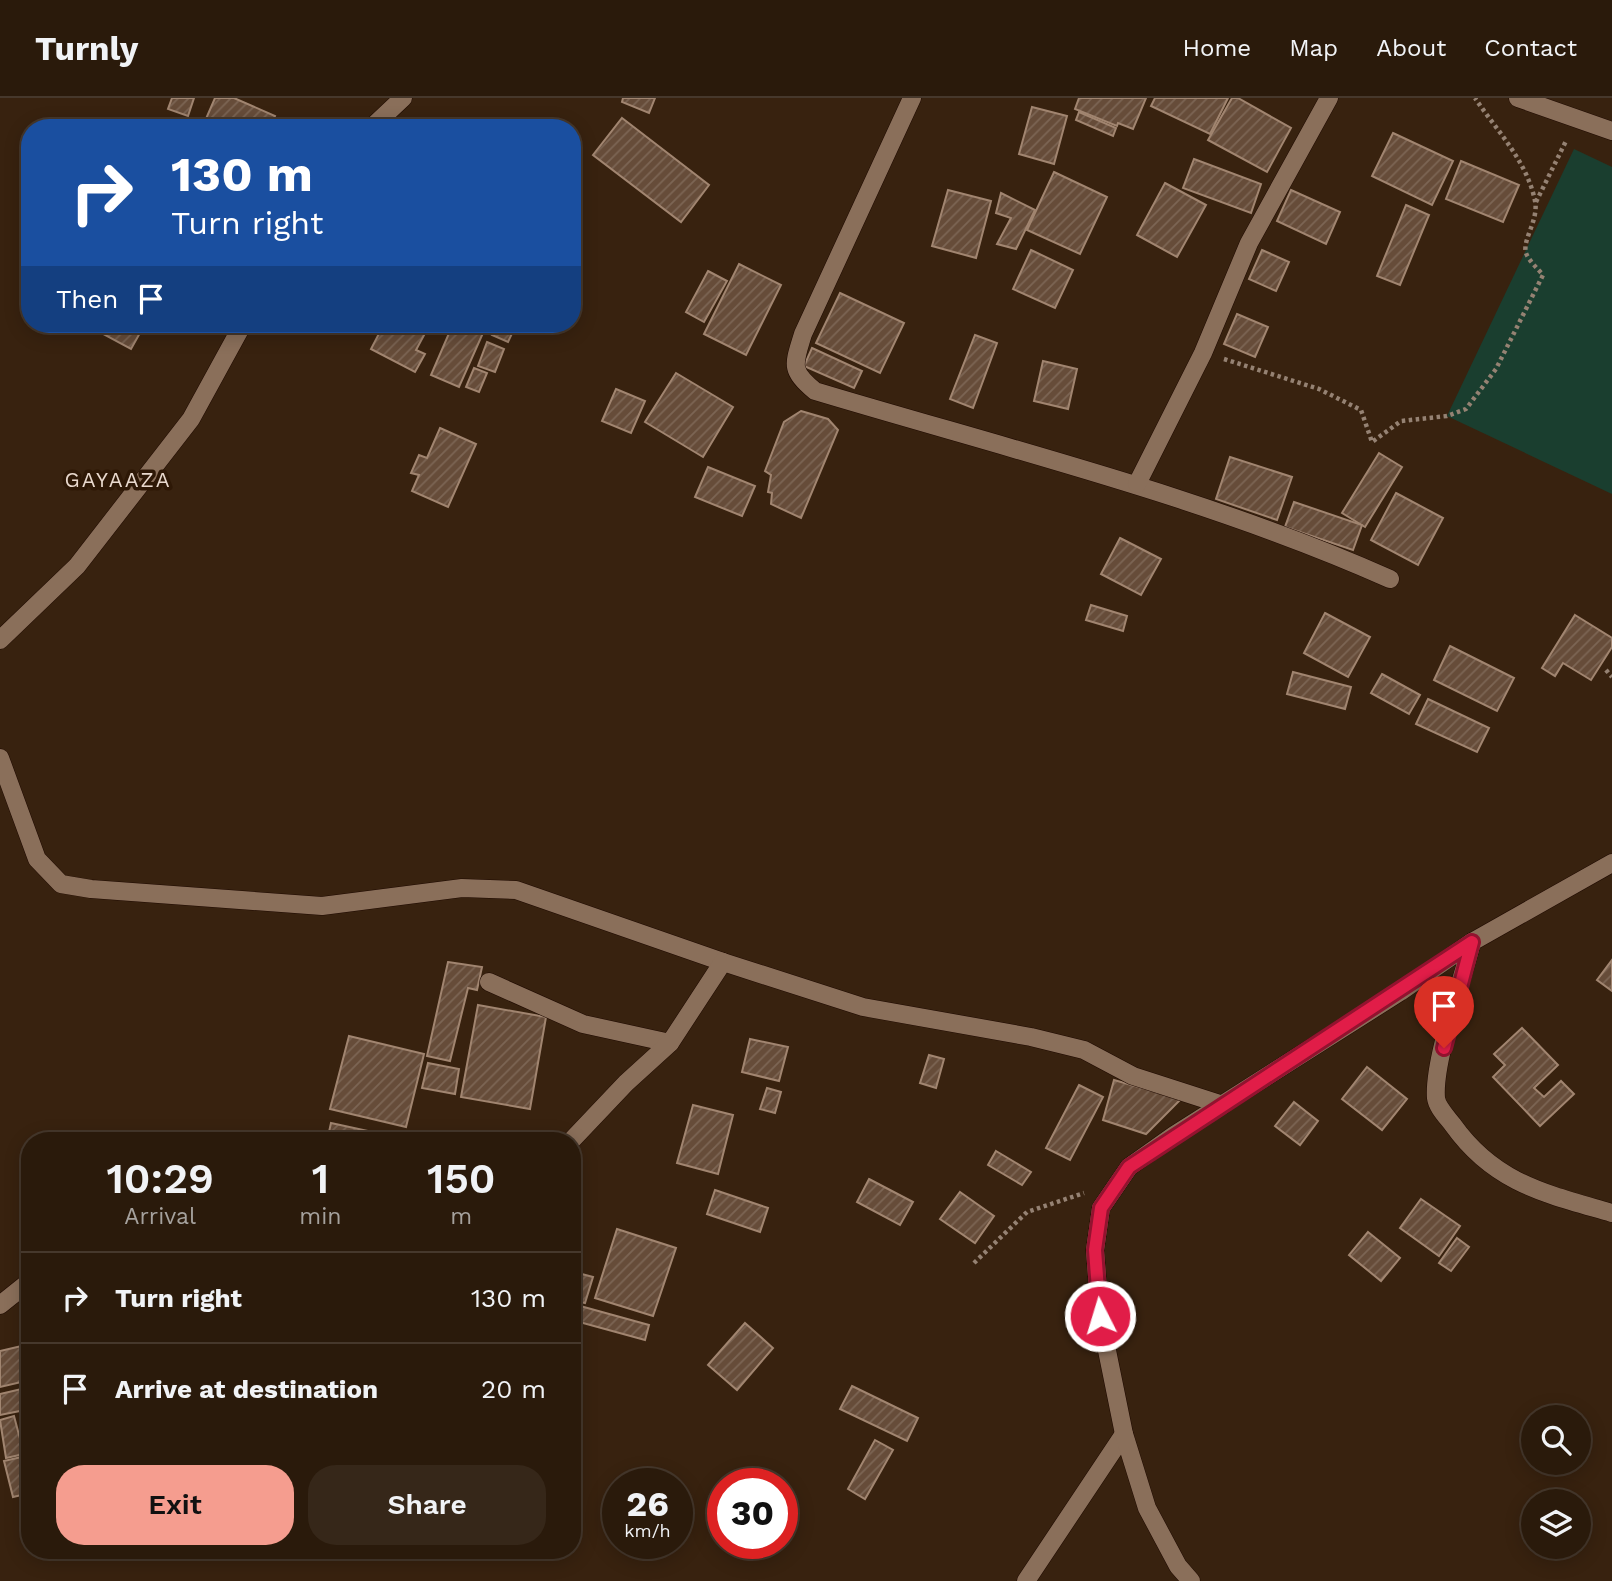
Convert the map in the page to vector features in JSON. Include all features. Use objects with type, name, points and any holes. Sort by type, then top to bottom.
[{"type":"street","points":[[380,119],[403,98]]},
{"type":"street","points":[[912,98],[803,334],[794,363],[799,377],[815,390],[1137,484],[1330,552],[1390,579]]},
{"type":"street","points":[[1137,484],[1203,353],[1250,243],[1329,98]]},
{"type":"street","points":[[1518,98],[1612,131]]},
{"type":"street","points":[[0,640],[77,566],[191,419],[238,333]]},
{"type":"street","points":[[0,758],[37,859],[61,884],[91,890],[322,906],[462,888],[516,890],[863,1007],[1031,1037],[1084,1051],[1133,1076],[1223,1105]]},
{"type":"street","points":[[1191,1581],[1178,1566],[1147,1508],[1124,1434],[1100,1316],[1095,1250],[1101,1208],[1129,1167],[1472,942],[1612,863]]},
{"type":"street","points":[[1472,942],[1438,1069],[1436,1101],[1463,1140],[1510,1180],[1545,1194],[1612,1213]]},
{"type":"street","points":[[580,1132],[626,1083],[670,1044],[723,962]]},
{"type":"street","points":[[489,982],[583,1024],[670,1044]]},
{"type":"street","points":[[0,1305],[21,1288]]},
{"type":"street","points":[[1026,1581],[1124,1434]]},
{"type":"path","points":[[1203,353],[1319,389],[1361,410],[1371,442],[1401,421],[1447,416],[1465,409],[1496,369],[1543,275],[1527,254],[1526,244],[1536,222],[1536,202],[1528,178],[1511,147],[1475,98]]},
{"type":"path","points":[[1536,202],[1550,169],[1582,120]]},
{"type":"path","points":[[1606,670],[1612,677]]},
{"type":"path","points":[[974,1263],[1027,1212],[1062,1198],[1116,1186]]},
{"type":"green space","points":[[1574,149],[1612,167],[1612,494],[1447,416]]},
{"type":"building","points":[[172,98],[194,98],[188,116],[168,109]]},
{"type":"building","points":[[215,98],[234,98],[275,116],[274,119],[206,119]]},
{"type":"building","points":[[623,98],[655,98],[649,113],[622,102]]},
{"type":"building","points":[[1079,98],[1146,98],[1133,129],[1118,123],[1117,126],[1075,109]]},
{"type":"building","points":[[1155,98],[1228,98],[1210,134],[1151,106]]},
{"type":"building","points":[[1232,98],[1238,98],[1291,128],[1267,172],[1208,140]]},
{"type":"building","points":[[1032,107],[1067,116],[1054,164],[1019,154]]},
{"type":"building","points":[[1079,112],[1116,128],[1113,136],[1076,120]]},
{"type":"building","points":[[622,118],[709,185],[681,222],[593,155]]},
{"type":"building","points":[[1393,133],[1453,161],[1432,205],[1372,176]]},
{"type":"building","points":[[1194,159],[1261,184],[1251,213],[1183,188]]},
{"type":"building","points":[[1461,161],[1519,185],[1503,222],[1446,199]]},
{"type":"building","points":[[1054,172],[1107,197],[1080,254],[1027,230]]},
{"type":"building","points":[[1165,183],[1206,205],[1177,257],[1137,235]]},
{"type":"building","points":[[948,190],[991,201],[976,258],[932,246]]},
{"type":"building","points":[[1291,190],[1340,212],[1326,244],[1277,221]]},
{"type":"building","points":[[1001,193],[1035,210],[1016,249],[997,244],[1011,218],[996,213]]},
{"type":"building","points":[[1406,205],[1429,215],[1400,285],[1377,276]]},
{"type":"building","points":[[1031,250],[1073,270],[1055,308],[1013,289]]},
{"type":"building","points":[[1262,250],[1289,262],[1276,291],[1249,279]]},
{"type":"building","points":[[739,264],[781,285],[746,355],[704,334]]},
{"type":"building","points":[[708,271],[727,281],[704,322],[686,312]]},
{"type":"building","points":[[840,293],[904,323],[880,373],[816,343]]},
{"type":"building","points":[[1237,314],[1268,327],[1255,357],[1224,344]]},
{"type":"building","points":[[101,333],[140,333],[131,349]]},
{"type":"building","points":[[379,333],[425,333],[416,350],[425,354],[415,372],[371,349]]},
{"type":"building","points":[[449,333],[483,333],[459,387],[431,375]]},
{"type":"building","points":[[493,333],[512,333],[508,342],[492,335]]},
{"type":"building","points":[[975,335],[997,343],[973,408],[950,399]]},
{"type":"building","points":[[487,342],[504,349],[495,372],[478,366]]},
{"type":"building","points":[[812,348],[862,371],[854,388],[804,366]]},
{"type":"building","points":[[1043,361],[1077,369],[1068,409],[1034,401]]},
{"type":"building","points":[[474,368],[487,373],[479,392],[466,387]]},
{"type":"building","points":[[676,373],[733,407],[703,457],[645,422]]},
{"type":"building","points":[[616,389],[645,401],[631,433],[602,421]]},
{"type":"building","points":[[801,411],[828,419],[838,430],[801,518],[771,504],[772,493],[768,492],[771,475],[765,471],[784,422]]},
{"type":"building","points":[[440,428],[476,444],[448,507],[412,491],[419,475],[411,473],[419,455],[427,458]]},
{"type":"building","points":[[1379,453],[1402,467],[1365,527],[1342,513]]},
{"type":"building","points":[[1230,457],[1292,477],[1277,520],[1216,499]]},
{"type":"building","points":[[708,467],[755,486],[742,516],[695,497]]},
{"type":"building","points":[[1396,493],[1443,518],[1418,565],[1371,540]]},
{"type":"building","points":[[1294,502],[1362,525],[1353,550],[1285,527]]},
{"type":"building","points":[[1120,538],[1161,559],[1141,595],[1101,574]]},
{"type":"building","points":[[1091,605],[1127,616],[1123,631],[1086,620]]},
{"type":"building","points":[[1325,613],[1370,637],[1348,677],[1304,653]]},
{"type":"building","points":[[1575,615],[1612,638],[1612,647],[1591,680],[1563,663],[1555,676],[1542,668]]},
{"type":"building","points":[[1450,646],[1514,678],[1497,711],[1434,680]]},
{"type":"building","points":[[1293,672],[1351,687],[1345,709],[1287,694]]},
{"type":"building","points":[[1382,674],[1420,695],[1409,714],[1371,693]]},
{"type":"building","points":[[1428,699],[1489,728],[1477,752],[1416,724]]},
{"type":"building","points":[[1612,960],[1612,991],[1597,980]]},
{"type":"building","points":[[448,962],[482,967],[477,990],[468,988],[450,1061],[427,1056]]},
{"type":"building","points":[[478,1005],[546,1017],[530,1109],[461,1097]]},
{"type":"building","points":[[1522,1028],[1558,1065],[1534,1088],[1544,1097],[1561,1081],[1574,1094],[1540,1126],[1493,1077],[1505,1065],[1494,1054]]},
{"type":"building","points":[[349,1036],[424,1054],[406,1127],[330,1109]]},
{"type":"building","points":[[750,1039],[788,1047],[779,1081],[742,1072]]},
{"type":"building","points":[[929,1055],[944,1059],[936,1088],[920,1083]]},
{"type":"building","points":[[428,1063],[459,1069],[455,1094],[422,1088]]},
{"type":"building","points":[[1367,1067],[1407,1099],[1382,1130],[1342,1099]]},
{"type":"building","points":[[1114,1080],[1181,1099],[1146,1134],[1103,1120]]},
{"type":"building","points":[[1079,1085],[1103,1097],[1070,1160],[1046,1148]]},
{"type":"building","points":[[767,1088],[781,1092],[775,1113],[760,1109]]},
{"type":"building","points":[[1294,1102],[1318,1121],[1300,1145],[1275,1126]]},
{"type":"building","points":[[693,1105],[733,1115],[718,1174],[677,1163]]},
{"type":"building","points":[[331,1123],[368,1131],[368,1132],[329,1132]]},
{"type":"building","points":[[996,1151],[1031,1172],[1022,1185],[988,1165]]},
{"type":"building","points":[[869,1179],[913,1202],[900,1225],[857,1202]]},
{"type":"building","points":[[715,1190],[768,1208],[760,1232],[707,1214]]},
{"type":"building","points":[[960,1192],[994,1216],[975,1243],[940,1219]]},
{"type":"building","points":[[1421,1199],[1460,1226],[1439,1256],[1400,1228]]},
{"type":"building","points":[[617,1229],[676,1248],[653,1316],[595,1298]]},
{"type":"building","points":[[1368,1232],[1400,1258],[1381,1281],[1349,1255]]},
{"type":"building","points":[[1457,1238],[1469,1247],[1451,1271],[1439,1263]]},
{"type":"building","points":[[581,1274],[593,1277],[585,1303],[581,1302]]},
{"type":"building","points":[[581,1306],[649,1325],[645,1340],[581,1322]]},
{"type":"building","points":[[745,1323],[773,1348],[737,1390],[708,1365]]},
{"type":"building","points":[[21,1346],[21,1382],[0,1387],[0,1351]]},
{"type":"building","points":[[852,1386],[918,1418],[907,1441],[840,1409]]},
{"type":"building","points":[[21,1389],[21,1416],[20,1411],[0,1415],[0,1394]]},
{"type":"building","points":[[14,1416],[21,1443],[21,1455],[6,1458],[0,1420]]},
{"type":"building","points":[[875,1440],[893,1450],[865,1499],[848,1489]]},
{"type":"building","points":[[21,1457],[21,1495],[13,1497],[4,1461]]},
{"type":"district","name":"GAYAAZA","points":[[118,479]]},
{"type":"route","points":[[1100,1316],[1095,1250],[1101,1208],[1129,1167],[1174,1135],[1400,992],[1472,942],[1444,1048]]}]
